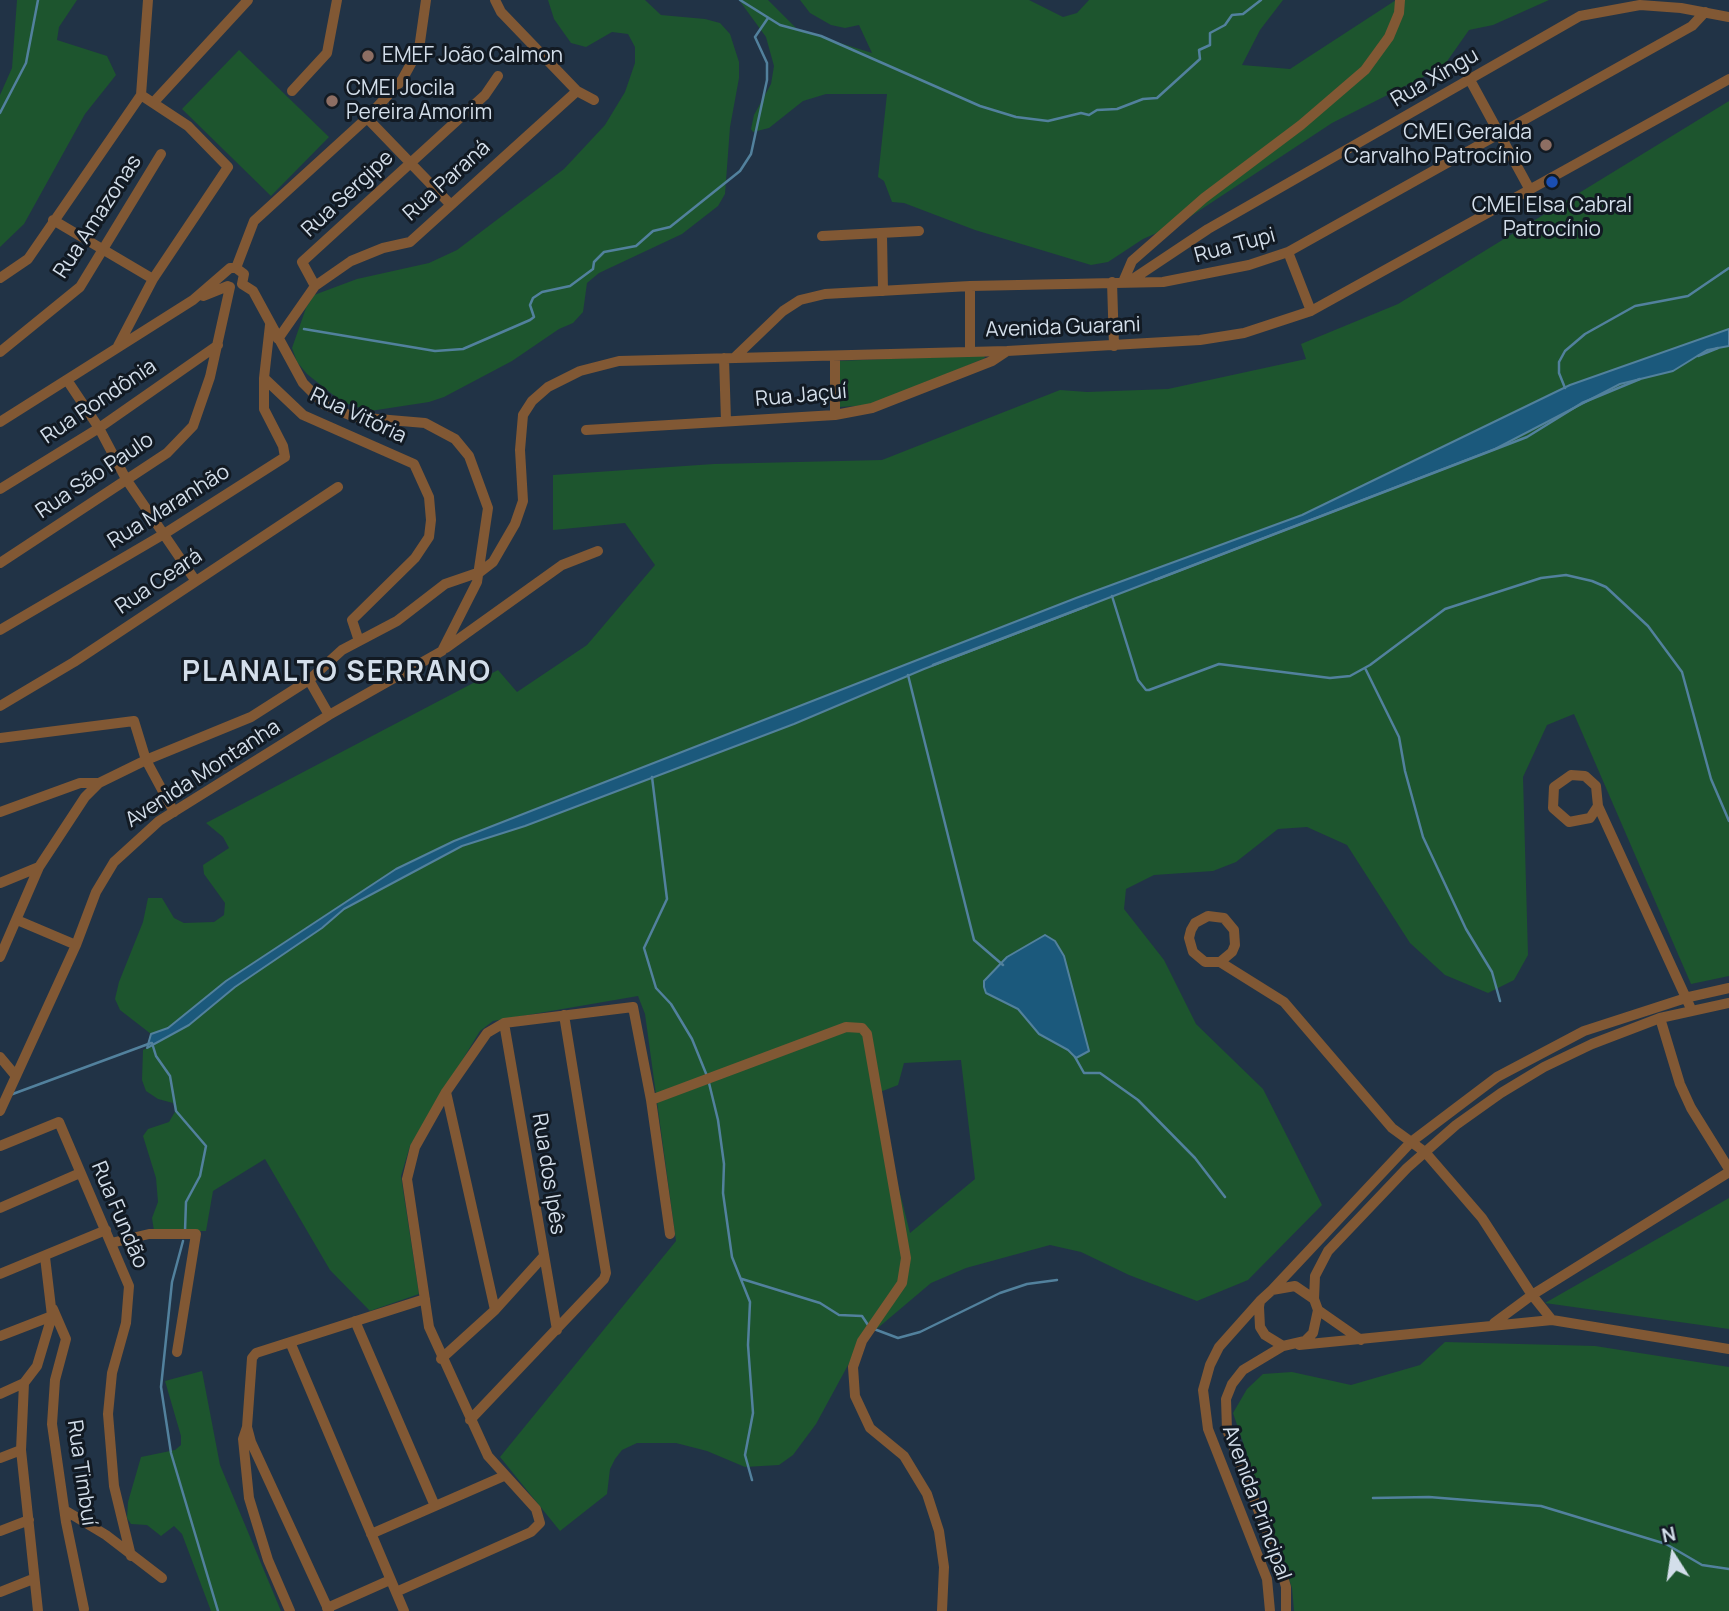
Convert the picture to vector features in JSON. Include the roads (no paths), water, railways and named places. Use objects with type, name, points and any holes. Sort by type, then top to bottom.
[{"type":"street","points":[[0,278],[28,259],[141,95],[148,0]]},
{"type":"street","points":[[153,103],[248,0]]},
{"type":"street","points":[[292,91],[327,52],[337,0]]},
{"type":"street","points":[[0,422],[193,300],[231,270],[254,221],[367,118],[413,64],[419,49],[426,0]]},
{"type":"street","points":[[495,0],[501,12],[577,91],[594,100]]},
{"type":"street","points":[[1114,346],[1121,282],[1132,261],[1204,198],[1301,125],[1365,70],[1389,37],[1399,13],[1400,0]]},
{"type":"street","name":"Rua Xingu","points":[[1121,282],[1208,229],[1580,16],[1640,5],[1705,12]]},
{"type":"street","points":[[1705,12],[1729,17]]},
{"type":"street","name":"Rua Tupi","points":[[729,358],[766,325],[800,300],[825,294],[970,286],[1163,282],[1204,276],[1288,252],[1692,26],[1705,12]]},
{"type":"street","name":"Rua Sergipe","points":[[315,286],[302,261],[485,95],[498,76]]},
{"type":"street","name":"Avenida Guarani","points":[[480,572],[500,552],[523,501],[520,432],[523,415],[532,401],[548,387],[580,371],[619,361],[835,358],[1007,351],[1200,340],[1244,333],[1311,311],[1729,79]]},
{"type":"street","points":[[1470,80],[1530,190]]},
{"type":"street","name":"Rua Paraná","points":[[278,339],[315,286],[351,261],[383,248],[410,242],[577,91]]},
{"type":"street","points":[[118,346],[153,279],[228,167],[188,126],[141,95]]},
{"type":"street","points":[[367,118],[450,205]]},
{"type":"street","name":"Rua Amazonas","points":[[0,352],[80,288],[162,154]]},
{"type":"street","points":[[53,220],[153,279]]},
{"type":"street","points":[[822,236],[919,232]]},
{"type":"street","points":[[882,235],[883,291]]},
{"type":"street","points":[[1288,252],[1311,311]]},
{"type":"street","points":[[231,270],[244,274],[242,284]]},
{"type":"street","name":"Rua São Paulo","points":[[0,563],[167,453],[193,426],[211,377],[229,287],[224,279],[231,270]]},
{"type":"street","points":[[193,300],[242,284],[253,291],[303,383],[325,405],[354,417],[425,423],[455,439],[469,456],[488,508],[484,545],[480,572],[469,600],[442,651]]},
{"type":"street","points":[[970,286],[970,351]]},
{"type":"street","points":[[136,312],[148,327]]},
{"type":"street","points":[[264,378],[270,325]]},
{"type":"street","name":"Rua Rondônia","points":[[0,489],[99,428],[218,345]]},
{"type":"street","name":"Rua Jaçuí","points":[[586,430],[835,415],[872,408],[992,361],[1007,351]]},
{"type":"street","points":[[726,421],[729,358]]},
{"type":"street","points":[[835,358],[835,415]]},
{"type":"street","name":"Rua Maranhão","points":[[0,630],[164,534],[285,457],[283,446],[264,409],[264,378]]},
{"type":"street","name":"Rua Vitória","points":[[264,378],[303,415],[414,464],[429,497],[429,537],[415,558],[352,620],[359,641]]},
{"type":"street","points":[[67,380],[99,428],[125,479],[195,580]]},
{"type":"street","name":"Rua Ceará","points":[[0,706],[74,662],[338,487]]},
{"type":"street","points":[[484,545],[490,551],[500,552]]},
{"type":"street","name":"Avenida Montanha","points":[[1,1109],[76,945],[96,892],[114,862],[135,839],[329,715],[442,651],[562,565],[598,551]]},
{"type":"street","points":[[0,957],[39,867],[85,797],[99,783],[146,760],[251,717],[309,680],[342,650],[397,621],[445,584],[480,572]]},
{"type":"street","points":[[309,680],[329,715]]},
{"type":"street","points":[[0,738],[134,721],[146,760],[174,812]]},
{"type":"street","points":[[1598,806],[1590,818],[1569,821],[1553,808],[1554,787],[1564,777],[1585,776],[1596,786],[1598,806],[1689,997],[1692,1011]]},
{"type":"street","points":[[0,812],[80,782],[99,783]]},
{"type":"street","points":[[0,883],[39,867]]},
{"type":"street","points":[[1220,961],[1232,952],[1234,930],[1224,919],[1208,916],[1195,923],[1191,930],[1189,945],[1193,952],[1205,962],[1220,961],[1283,1002],[1392,1128],[1424,1152],[1482,1218],[1532,1295],[1552,1320]]},
{"type":"street","points":[[17,920],[76,945]]},
{"type":"street","points":[[1729,988],[1689,997],[1584,1031],[1547,1048],[1497,1077],[1411,1142],[1260,1300],[1260,1327],[1273,1342],[1289,1346],[1362,1341],[1493,1324],[1552,1320],[1729,1349]]},
{"type":"street","points":[[1289,1346],[1313,1333],[1318,1310],[1314,1299],[1314,1276],[1328,1251],[1424,1152],[1500,1093],[1544,1067],[1660,1018],[1729,1003]]},
{"type":"street","points":[[396,1592],[537,1528],[541,1518],[488,1456],[429,1327],[407,1178],[415,1147],[446,1092],[487,1033],[504,1023],[633,1007],[651,1100],[670,1234]]},
{"type":"street","points":[[470,1420],[606,1273],[564,1015]]},
{"type":"street","points":[[1493,1324],[1532,1295],[1729,1170],[1691,1108],[1680,1084],[1660,1018]]},
{"type":"street","name":"Rua dos Ipês","points":[[504,1023],[556,1330]]},
{"type":"street","points":[[651,1100],[846,1027],[862,1028],[867,1034],[905,1258],[902,1283],[862,1340],[853,1367],[855,1396],[870,1428],[904,1456],[928,1494],[939,1531],[944,1567],[942,1611]]},
{"type":"street","points":[[0,1057],[13,1079]]},
{"type":"street","points":[[446,1092],[495,1310]]},
{"type":"street","name":"Rua Fundão","points":[[0,1146],[58,1122],[129,1286],[126,1323],[112,1373],[108,1414],[114,1486],[131,1556]]},
{"type":"street","points":[[0,1208],[80,1173]]},
{"type":"street","points":[[0,1274],[106,1230]]},
{"type":"street","points":[[110,1243],[149,1234],[196,1234],[177,1352]]},
{"type":"street","points":[[0,1394],[24,1382],[37,1366],[52,1316],[45,1257]]},
{"type":"street","points":[[442,1359],[495,1310],[543,1257]]},
{"type":"street","points":[[1272,1290],[1295,1286],[1314,1299]]},
{"type":"street","points":[[290,1611],[268,1560],[249,1498],[243,1440],[247,1427],[252,1358],[256,1353],[425,1299]]},
{"type":"street","name":"Avenida Principal","points":[[1260,1300],[1219,1347],[1210,1365],[1203,1390],[1208,1429],[1267,1579],[1270,1611]]},
{"type":"street","name":"Rua Timbuí","points":[[51,1304],[66,1339],[55,1380],[52,1424],[84,1609]]},
{"type":"street","points":[[1318,1310],[1362,1341]]},
{"type":"street","points":[[0,1336],[52,1316]]},
{"type":"street","points":[[355,1321],[435,1506]]},
{"type":"street","points":[[290,1342],[404,1611]]},
{"type":"street","name":"Avenida Principal","points":[[1286,1611],[1286,1587],[1280,1566],[1227,1430],[1225,1415],[1226,1399],[1243,1370],[1289,1346]]},
{"type":"street","points":[[24,1382],[21,1450],[38,1611]]},
{"type":"street","points":[[247,1427],[288,1527],[328,1610],[390,1580]]},
{"type":"street","points":[[0,1458],[21,1450]]},
{"type":"street","points":[[371,1534],[504,1476]]},
{"type":"street","points":[[66,1511],[106,1535],[162,1578]]},
{"type":"street","points":[[0,1531],[29,1520]]},
{"type":"street","points":[[0,1592],[33,1579]]},
{"type":"water","points":[[1729,329],[1729,346],[1707,350],[1673,371],[1620,384],[1495,449],[924,669],[794,724],[525,826],[462,846],[344,909],[322,928],[235,987],[189,1025],[147,1048],[151,1034],[168,1028],[226,981],[396,869],[454,841],[1076,598],[1302,515],[1570,385]]},
{"type":"water","points":[[1045,935],[1055,941],[1064,956],[1089,1051],[1076,1058],[1068,1050],[1039,1034],[1018,1009],[986,993],[984,987],[984,981],[1007,957]]},
{"type":"waterway","points":[[0,113],[26,63],[38,0]]},
{"type":"waterway","points":[[740,0],[780,25],[821,36],[980,106],[1016,117],[1048,121],[1081,113],[1089,115],[1097,110],[1117,109],[1143,99],[1157,98],[1200,59],[1199,50],[1210,45],[1210,33],[1225,25],[1232,15],[1243,14],[1261,0]]},
{"type":"waterway","points":[[304,329],[435,351],[463,349],[530,320],[534,317],[530,305],[533,298],[542,292],[570,286],[593,269],[594,262],[604,252],[636,246],[653,231],[670,227],[740,171],[751,154],[767,80],[767,63],[755,37],[768,18]]},
{"type":"waterway","points":[[1565,388],[1559,373],[1559,362],[1565,351],[1585,334],[1635,306],[1688,296],[1729,268]]},
{"type":"waterway","points":[[1698,356],[1718,348]]},
{"type":"waterway","points":[[1155,580],[1527,437],[1582,403],[1640,379]]},
{"type":"waterway","points":[[1112,596],[1138,680],[1149,690],[1219,664],[1330,678],[1350,676],[1370,665],[1445,609],[1541,578],[1566,575],[1592,581],[1606,587],[1648,626],[1682,672],[1711,779],[1729,821]]},
{"type":"waterway","points":[[933,665],[1087,606]]},
{"type":"waterway","points":[[1365,668],[1399,737],[1405,771],[1423,837],[1466,929],[1492,972],[1500,1001]]},
{"type":"waterway","points":[[908,675],[974,940],[1003,965]]},
{"type":"waterway","points":[[652,777],[667,899],[644,948],[656,988],[671,1004],[692,1039],[707,1076]]},
{"type":"waterway","points":[[10,1095],[151,1043]]},
{"type":"waterway","points":[[152,1043],[156,1056],[170,1076],[176,1111],[206,1146],[200,1176],[186,1202],[185,1231]]},
{"type":"waterway","points":[[1075,1057],[1084,1073],[1100,1073],[1138,1100],[1195,1158],[1225,1197]]},
{"type":"waterway","points":[[709,1083],[718,1120],[724,1164],[723,1193],[732,1257],[750,1302],[748,1345],[753,1413],[745,1455],[752,1480]]},
{"type":"waterway","points":[[183,1241],[172,1282],[161,1387],[171,1453],[218,1611]]},
{"type":"waterway","points":[[742,1279],[820,1303],[839,1315],[862,1316],[868,1325]]},
{"type":"waterway","points":[[874,1329],[898,1338],[920,1332],[1000,1293],[1027,1284],[1057,1280]]},
{"type":"waterway","points":[[1373,1498],[1429,1497],[1541,1506],[1666,1544],[1702,1565],[1729,1569]]},
{"type":"place","name":"EMEF João Calmon","points":[[368,56]]},
{"type":"place","name":"CMEI Jocila Pereira Amorim","points":[[332,101]]},
{"type":"place","name":"CMEI Geralda Carvalho Patrocínio","points":[[1546,145]]},
{"type":"place","name":"CMEI Elsa Cabral Patrocínio","points":[[1552,182]]},
{"type":"district","name":"PLANALTO SERRANO","points":[[337,673]]}]
